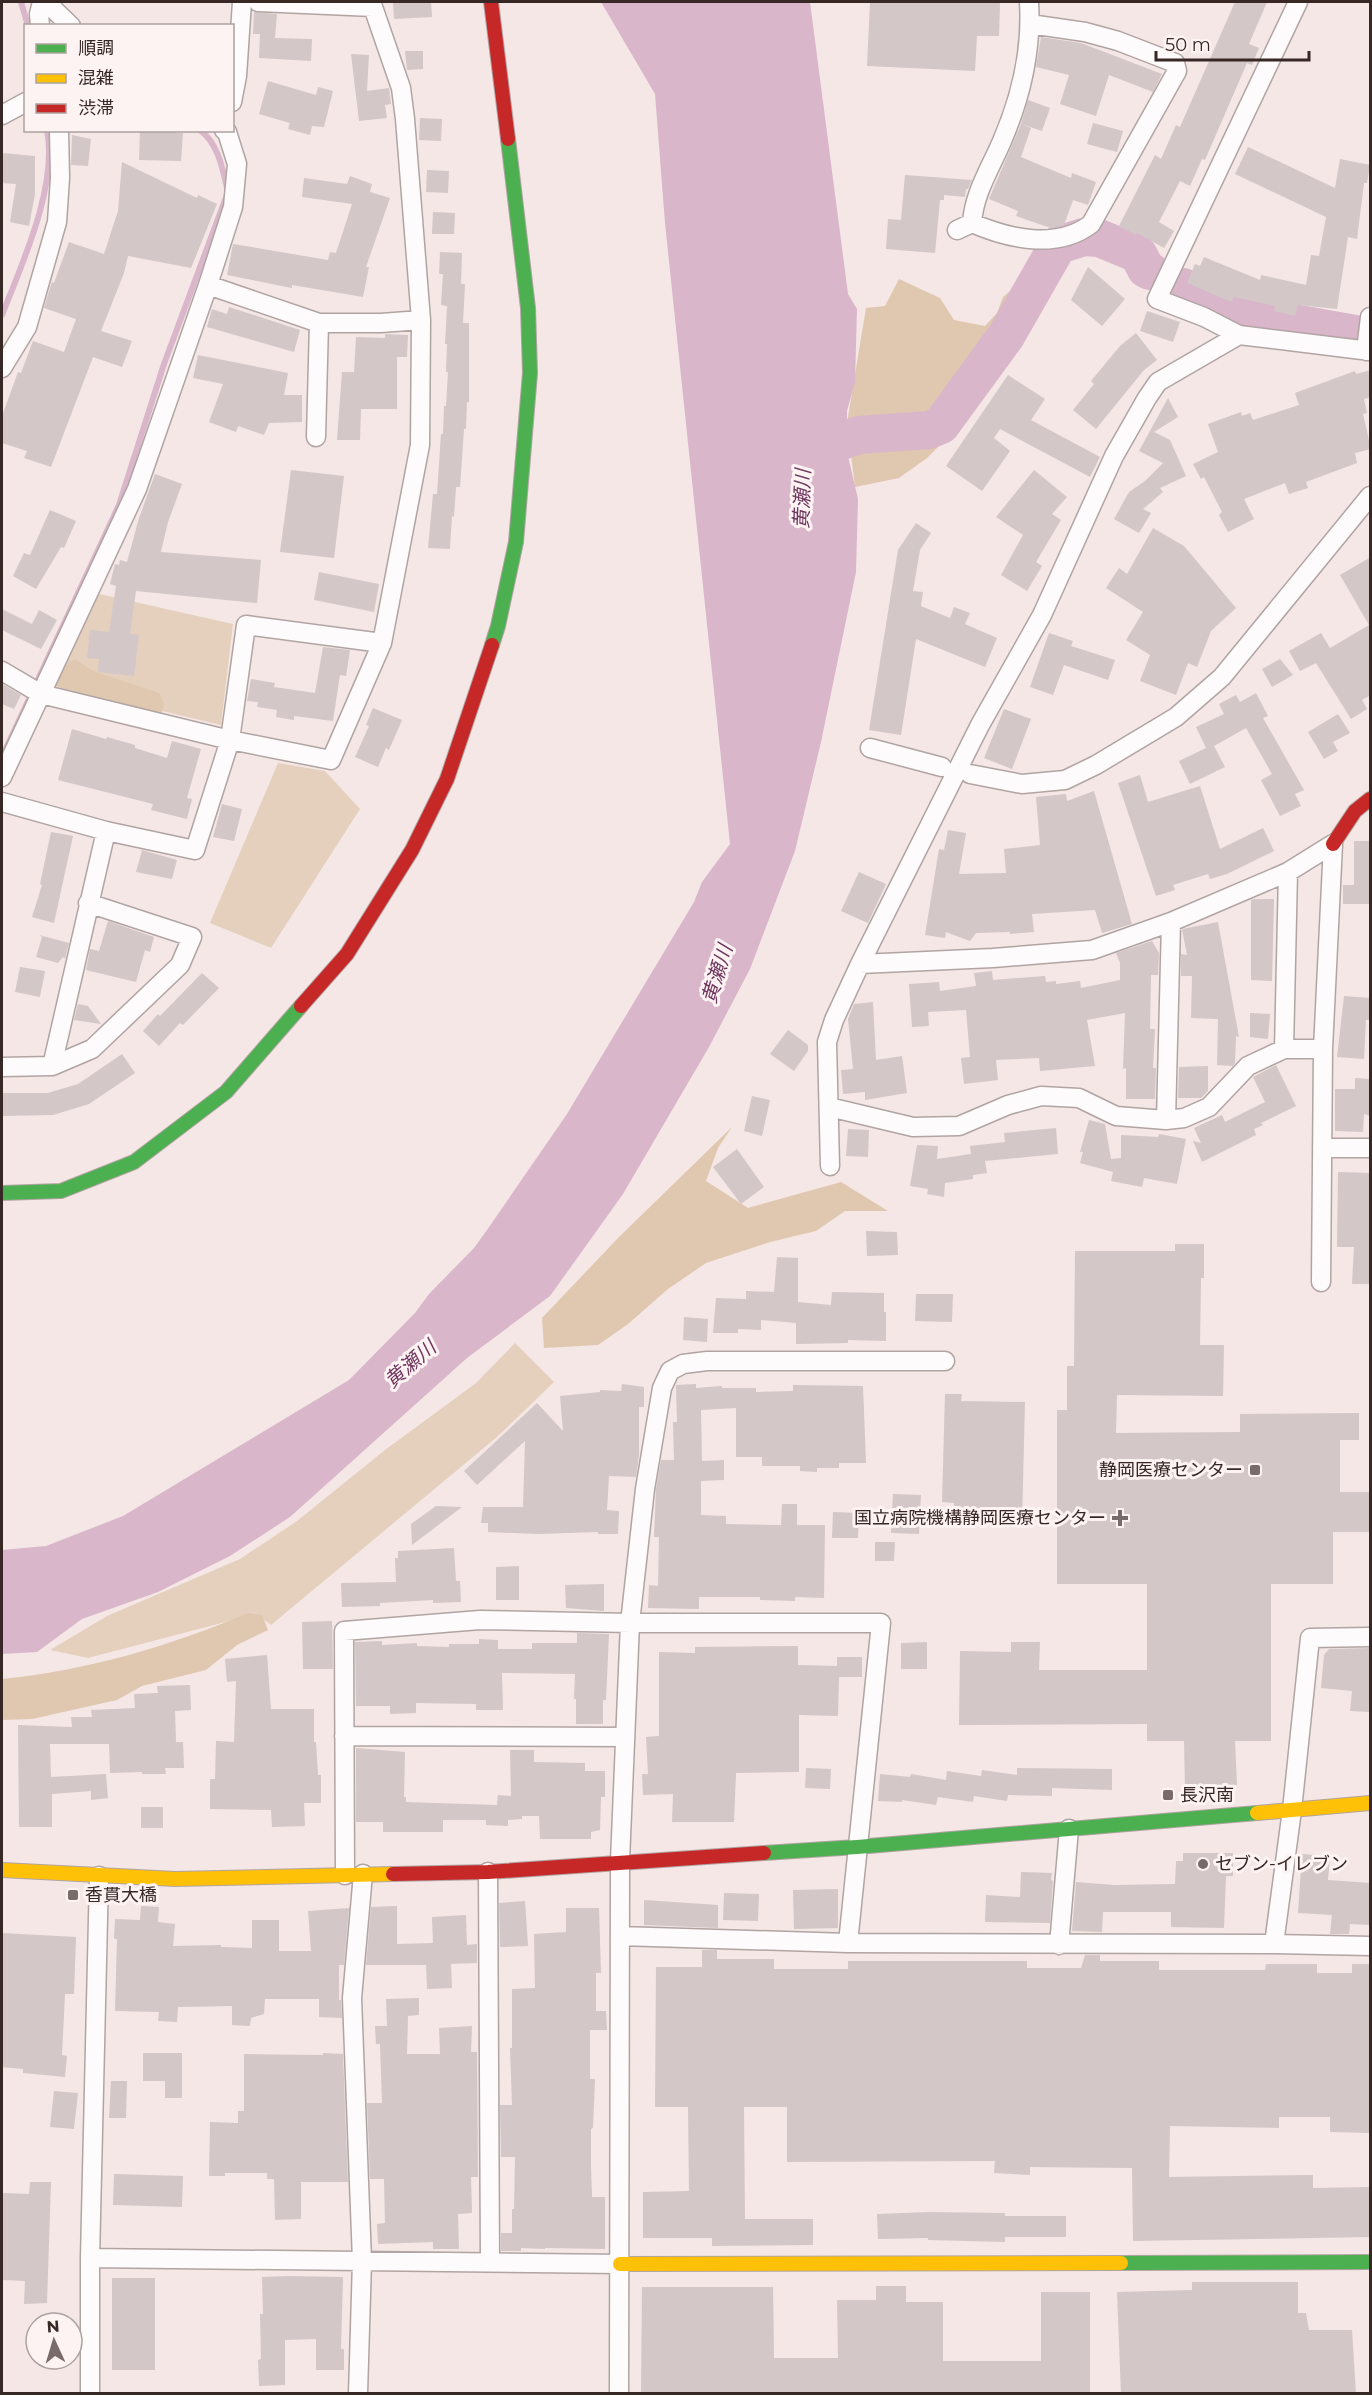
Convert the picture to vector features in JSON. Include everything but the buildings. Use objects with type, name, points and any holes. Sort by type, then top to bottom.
[{"type":"street","points":[[40,24],[39,14],[44,2],[69,24]]},
{"type":"street","points":[[234,92],[242,2]]},
{"type":"street","points":[[2,671],[41,694],[230,740],[331,760],[382,643],[420,445],[421,320],[402,88],[374,7],[258,2]]},
{"type":"street","points":[[2,1193],[62,1191],[134,1162],[226,1092],[347,954],[412,850],[447,779],[498,626],[514,552],[530,373],[528,308],[491,2]]},
{"type":"street","points":[[1029,2],[1029,45],[1017,98],[1003,138],[965,226],[1032,240],[1051,239],[1081,231],[1091,224],[1177,71],[1175,63],[1118,41],[1084,32],[1030,24]]},
{"type":"street","points":[[1298,2],[1157,299],[1204,317],[1239,335],[1368,351],[1371,317]]},
{"type":"street","points":[[2,114],[24,103]]},
{"type":"street","points":[[2,368],[27,327],[57,222],[60,178],[59,132]]},
{"type":"street","points":[[2,777],[137,489],[208,285],[233,207],[237,164],[226,132]]},
{"type":"street","points":[[208,285],[319,323],[381,323],[421,320]]},
{"type":"street","points":[[316,437],[319,323]]},
{"type":"street","points":[[830,1166],[827,1042],[834,1020],[860,964],[980,725],[1042,615],[1114,456],[1147,398],[1158,382],[1239,335]]},
{"type":"street","points":[[970,774],[1022,784],[1065,780],[1096,765],[1176,717],[1222,677],[1371,496]]},
{"type":"street","points":[[2,802],[106,831],[195,850],[230,740],[246,625],[382,643]]},
{"type":"street","points":[[870,748],[942,767]]},
{"type":"street","points":[[860,964],[993,958],[1092,950],[1171,922],[1288,872],[1334,844],[1355,811],[1371,799]]},
{"type":"street","points":[[52,1066],[106,831]]},
{"type":"street","points":[[1321,1282],[1323,1049],[1334,844]]},
{"type":"street","points":[[1284,1049],[1288,872]]},
{"type":"street","points":[[2,1067],[52,1066],[92,1049],[180,965],[192,936],[88,903]]},
{"type":"street","points":[[1166,1120],[1171,922]]},
{"type":"street","points":[[829,1107],[914,1127],[959,1126],[1008,1106],[1041,1096],[1079,1098],[1116,1116],[1166,1120],[1184,1118],[1209,1107],[1248,1066],[1284,1049],[1323,1049]]},
{"type":"street","points":[[1322,1148],[1371,1148]]},
{"type":"street","points":[[619,2394],[620,1861],[630,1623],[645,1489],[662,1388],[670,1371],[683,1364],[706,1361],[945,1361]]},
{"type":"street","points":[[358,2394],[362,2261],[352,1998],[354,1875],[344,1737],[344,1631],[480,1620],[630,1623],[881,1623],[848,1943]]},
{"type":"street","points":[[1274,1944],[1292,1810],[1310,1638],[1371,1637]]},
{"type":"street","points":[[344,1737],[626,1737]]},
{"type":"street","points":[[2,1870],[175,1878],[488,1872],[857,1846],[1371,1803]]},
{"type":"street","points":[[1059,1945],[1069,1829]]},
{"type":"street","points":[[488,1872],[490,2262]]},
{"type":"street","points":[[90,2394],[90,2258],[99,1876]]},
{"type":"street","points":[[620,1936],[848,1943],[1371,1946]]},
{"type":"street","points":[[90,2258],[620,2264],[1371,2262]]},
{"type":"shaded area","points":[[1050,259],[1065,264],[1025,330],[950,435],[927,458],[899,478],[855,487],[847,423],[866,308],[885,306],[899,279],[940,298],[954,320],[985,326],[997,313],[1003,297]]},
{"type":"shaded area","points":[[95,593],[233,624],[221,725],[52,685]]},
{"type":"shaded area","points":[[75,659],[93,671],[159,693],[164,704],[160,719],[52,685],[59,670]]},
{"type":"shaded area","points":[[278,763],[325,771],[360,809],[271,948],[210,923]]},
{"type":"shaded area","points":[[732,1127],[718,1148],[706,1181],[748,1208],[841,1182],[888,1211],[845,1211],[816,1231],[770,1242],[706,1263],[668,1289],[628,1324],[598,1345],[544,1348],[542,1318],[619,1237]]},
{"type":"shaded area","points":[[515,1343],[554,1382],[497,1437],[271,1625],[256,1614],[88,1658],[50,1650],[107,1616],[240,1559],[297,1521],[385,1450],[476,1383]]},
{"type":"shaded area","points":[[248,1613],[262,1615],[268,1630],[237,1645],[206,1670],[142,1686],[117,1700],[32,1719],[2,1720],[2,1679],[65,1670],[127,1655],[189,1636]]},
{"type":"water","name":"黄瀬川","points":[[601,2],[810,2],[848,294],[857,309],[855,382],[847,411],[847,452],[858,499],[856,572],[821,742],[795,851],[750,969],[709,1047],[623,1194],[550,1296],[467,1358],[290,1517],[230,1556],[158,1592],[82,1619],[37,1652],[2,1654],[2,1550],[46,1546],[123,1516],[349,1380],[415,1313],[429,1294],[474,1248],[567,1114],[694,902],[702,882],[730,844],[665,223],[655,94]]},
{"type":"waterway","points":[[21,2],[27,24]]},
{"type":"waterway","points":[[2,315],[28,249],[43,200],[49,152],[47,132]]},
{"type":"waterway","points":[[2,757],[119,505],[164,364],[228,192],[216,150],[202,132]]},
{"type":"waterway","points":[[803,454],[859,435],[929,430],[941,425],[1006,336],[1058,245],[1084,237],[1099,238],[1138,254],[1146,269],[1150,271]]},
{"type":"waterway","points":[[1183,287],[1225,307],[1249,315],[1355,334]]},
{"type":"traffic: fast","points":[[492,645],[516,542],[530,373],[528,308],[508,139]]},
{"type":"traffic: fast","points":[[2,1193],[61,1191],[134,1162],[226,1092],[301,1006]]},
{"type":"traffic: fast","points":[[764,1853],[1257,1813]]},
{"type":"traffic: fast","points":[[1121,2263],[1370,2262]]},
{"type":"traffic: slow","points":[[1257,1813],[1370,1803]]},
{"type":"traffic: slow","points":[[2,1870],[175,1879],[393,1874]]},
{"type":"traffic: slow","points":[[620,2264],[1121,2263]]},
{"type":"traffic: jam","points":[[491,2],[508,139]]},
{"type":"traffic: jam","points":[[301,1006],[347,954],[412,850],[447,779],[492,645]]},
{"type":"traffic: jam","points":[[1333,844],[1355,811],[1370,799]]},
{"type":"traffic: jam","points":[[393,1874],[488,1872],[764,1853]]},
{"type":"place","name":"静岡医療センター","points":[[1255,1470]]},
{"type":"place","name":"国立病院機構静岡医療センター","points":[[1120,1518]]},
{"type":"place","name":"長沢南","points":[[1168,1795]]},
{"type":"place","name":"セブン-イレブン","points":[[1203,1864]]},
{"type":"place","name":"香貫大橋","points":[[73,1895]]}]
